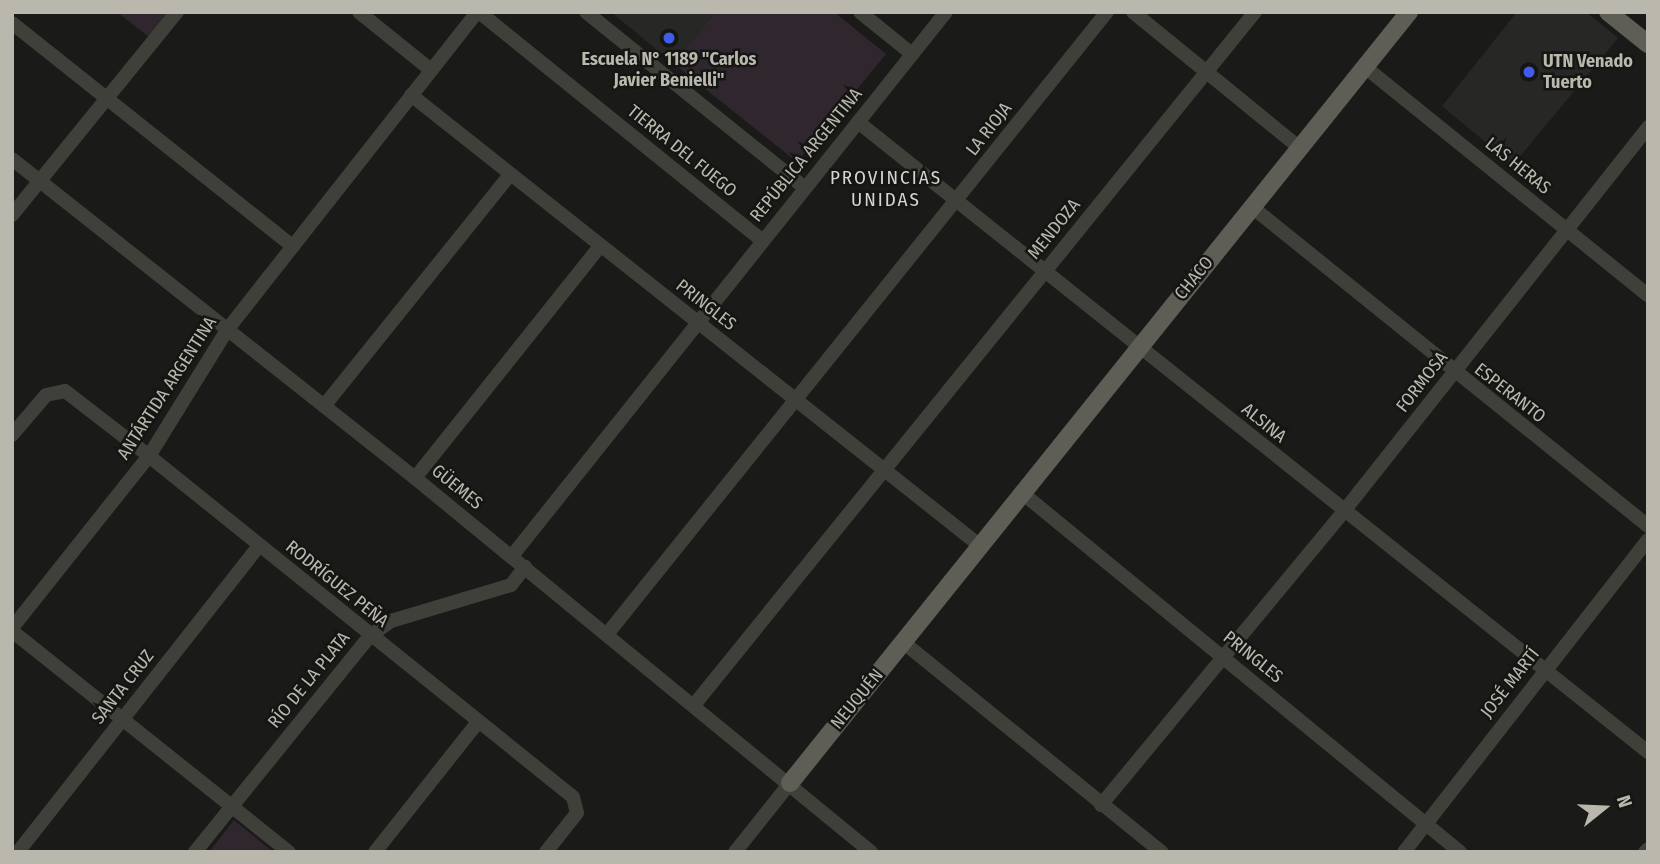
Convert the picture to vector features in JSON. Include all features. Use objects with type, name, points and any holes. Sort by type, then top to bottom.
[{"type":"main road","name":"CHACO","points":[[978,544],[1409,12]]},
{"type":"main road","points":[[1608,12],[1648,44]]},
{"type":"main road","points":[[1626,12],[1648,30]]},
{"type":"main road","name":"NEUQUÉN","points":[[790,783],[978,544]]},
{"type":"street","points":[[12,215],[177,12]]},
{"type":"street","points":[[359,12],[431,69]]},
{"type":"street","name":"ANTÁRTIDA ARGENTINA","points":[[12,629],[149,456],[227,330],[478,12]]},
{"type":"street","name":"TIERRA DEL FUEGO","points":[[478,12],[762,240]]},
{"type":"street","points":[[586,12],[805,188]]},
{"type":"street","points":[[860,12],[912,54]]},
{"type":"street","name":"REPÚBLICA ARGENTINA","points":[[696,322],[946,12]]},
{"type":"street","name":"LA RIOJA","points":[[608,633],[1107,12]]},
{"type":"street","points":[[1133,12],[1300,148]]},
{"type":"street","name":"MENDOZA","points":[[694,705],[887,472],[1044,272],[1255,12]]},
{"type":"street","points":[[12,23],[292,246]]},
{"type":"street","name":"LAS HERAS","points":[[1365,67],[1648,295]]},
{"type":"street","name":"PRINGLES","points":[[411,95],[978,544]]},
{"type":"street","name":"ALSINA","points":[[858,122],[1343,512],[1546,667],[1648,752]]},
{"type":"street","name":"FORMOSA","points":[[1101,804],[1343,512],[1648,127]]},
{"type":"street","name":"GÜEMES","points":[[12,159],[608,633],[871,852]]},
{"type":"street","points":[[324,405],[510,175]]},
{"type":"street","name":"ESPERANTO","points":[[1252,207],[1454,373],[1648,526]]},
{"type":"street","points":[[415,478],[600,246]]},
{"type":"street","points":[[512,556],[696,322]]},
{"type":"street","name":"RODRÍGUEZ PEÑA","points":[[12,435],[46,395],[65,391],[149,456],[573,797],[577,813],[546,852]]},
{"type":"street","name":"PRINGLES","points":[[1021,492],[1460,852]]},
{"type":"street","name":"JOSÉ MARTÍ","points":[[1404,852],[1546,667],[1648,540]]},
{"type":"street","name":"SANTA CRUZ","points":[[18,852],[259,546]]},
{"type":"street","name":"RÍO DE LA PLATA","points":[[195,852],[370,636],[391,621],[511,585],[525,567]]},
{"type":"street","points":[[12,629],[289,852]]},
{"type":"street","points":[[903,642],[1161,852]]},
{"type":"street","points":[[375,852],[478,722]]},
{"type":"street","name":"NEUQUÉN","points":[[735,852],[790,783]]},
{"type":"shaded area","points":[[117,12],[163,12],[166,15],[149,37]]},
{"type":"shaded area","name":"Escuela N° 1189 \"Carlos Javier Benielli\"","points":[[611,12],[715,12],[674,64]]},
{"type":"shaded area","points":[[715,12],[834,12],[886,54],[797,162],[674,64]]},
{"type":"shaded area","name":"UTN Venado Tuerto","points":[[1517,12],[1586,12],[1618,38],[1513,165],[1442,106]]},
{"type":"shaded area","points":[[234,820],[273,852],[209,852]]},
{"type":"place","name":"Escuela N° 1189 \"Carlos Javier Benielli\"","points":[[669,38]]},
{"type":"place","name":"UTN Venado Tuerto","points":[[1529,72]]},
{"type":"district","name":"PROVINCIAS UNIDAS","points":[[886,189]]}]
